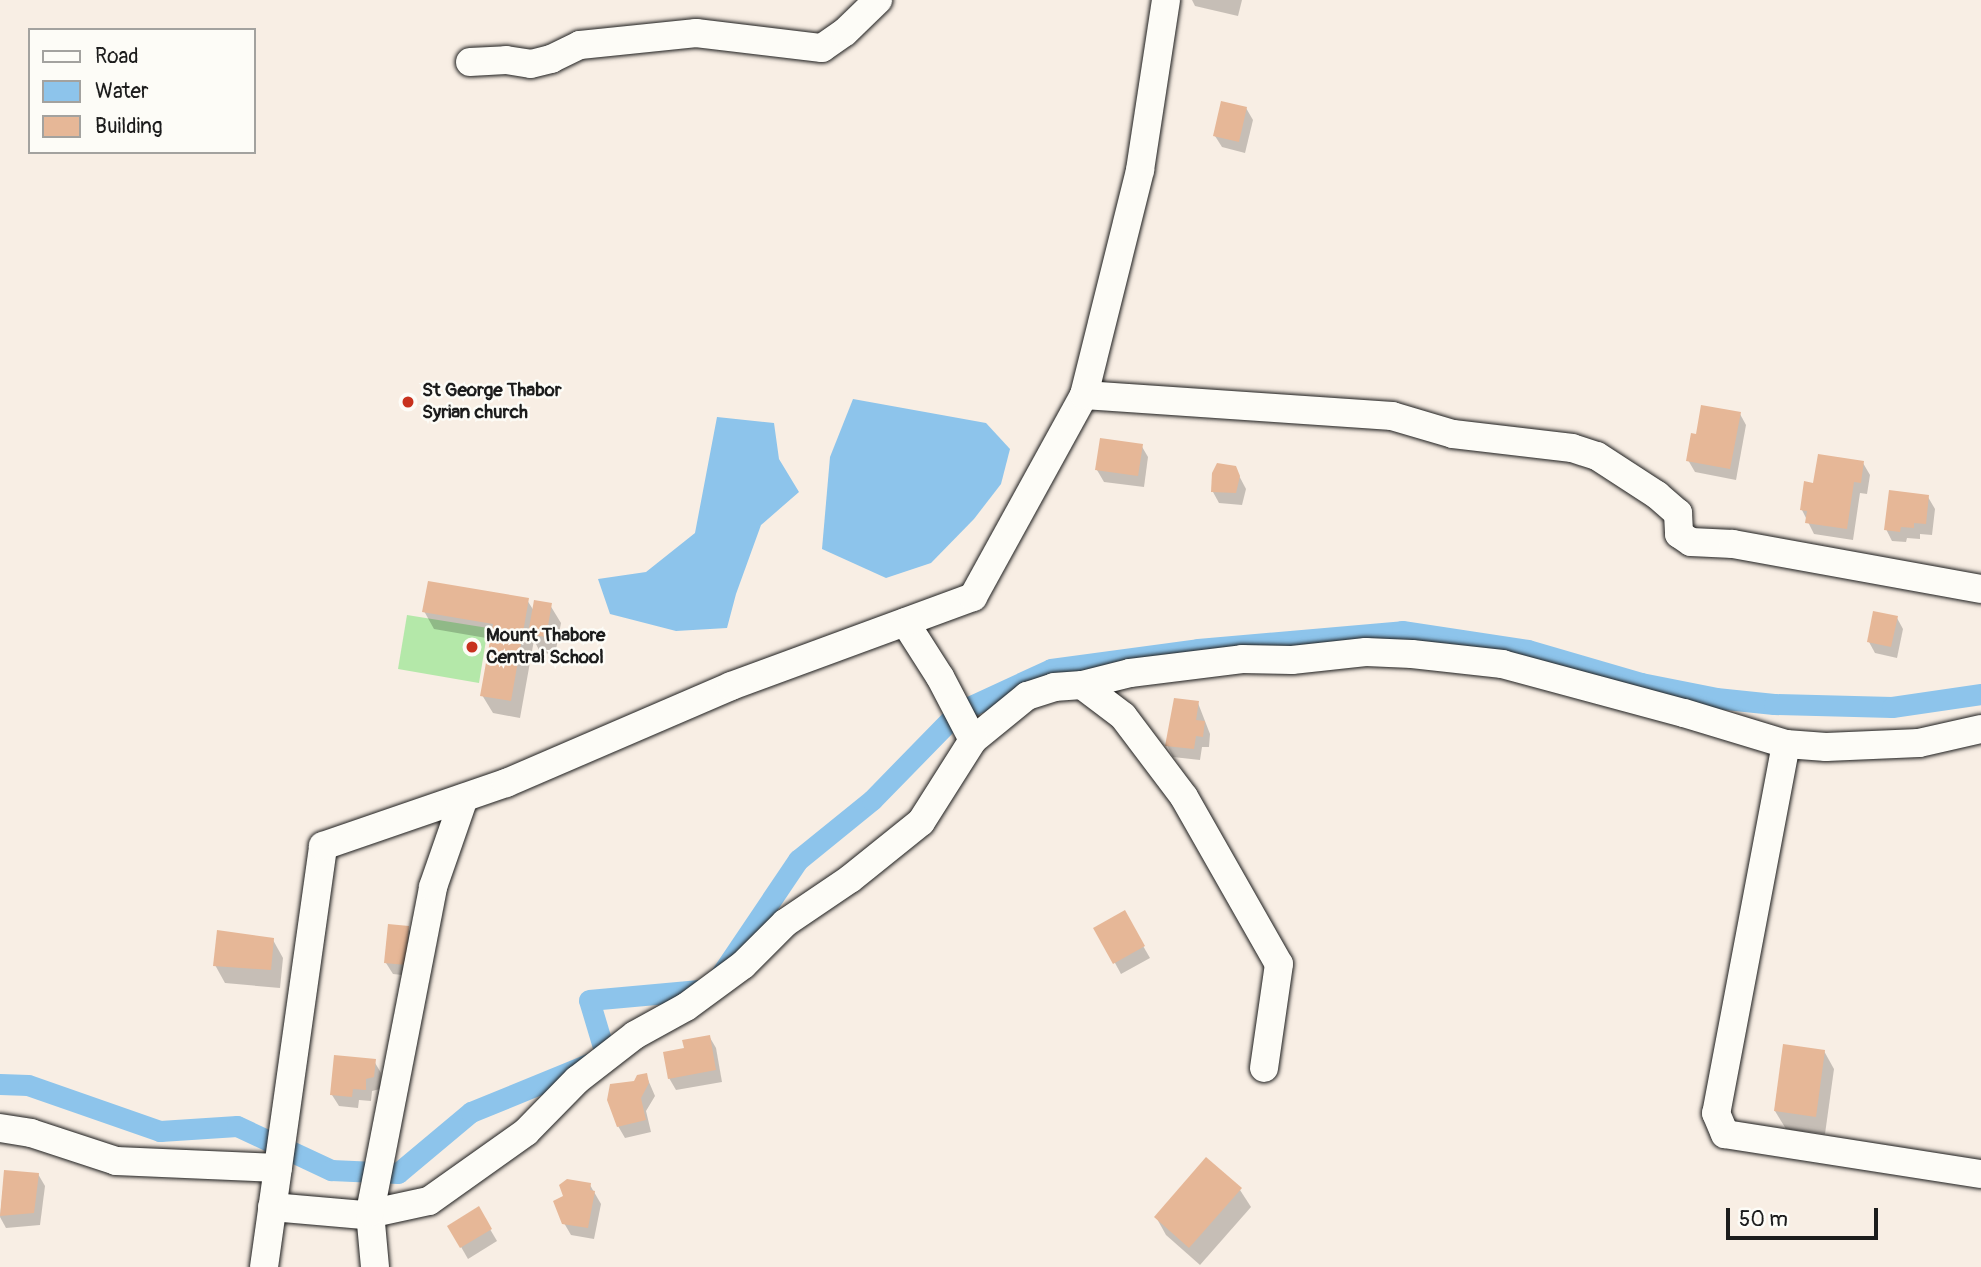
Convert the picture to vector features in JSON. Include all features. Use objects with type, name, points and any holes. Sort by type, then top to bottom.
[{"type":"street","points":[[470,62],[506,60],[531,64],[551,59],[580,45],[696,33],[822,48],[878,0]]},
{"type":"street","points":[[264,1267],[323,846],[506,783],[731,686],[973,597],[1084,395],[1140,170],[1166,0]]},
{"type":"street","points":[[1084,395],[1392,416],[1453,434],[1572,448],[1597,456],[1657,495],[1678,513],[1679,534],[1691,542],[1734,544],[1981,589]]},
{"type":"street","points":[[905,622],[940,677],[973,740]]},
{"type":"street","points":[[272,1207],[370,1212],[429,1201],[526,1132],[577,1080],[635,1035],[686,1007],[743,965],[785,923],[850,880],[921,822],[973,740],[1027,696],[1054,687],[1082,685],[1141,671],[1242,659],[1292,660],[1366,652],[1502,664],[1563,679],[1786,744],[1826,747],[1919,743],[1981,729]]},
{"type":"street","points":[[1082,685],[1123,716],[1184,797],[1279,964],[1264,1068]]},
{"type":"street","points":[[1786,744],[1716,1113],[1726,1134],[1981,1174]]},
{"type":"street","points":[[375,1267],[370,1212],[433,887],[464,798]]},
{"type":"street","points":[[0,1128],[31,1133],[116,1161],[278,1168]]},
{"type":"green space","points":[[407,615],[488,628],[479,683],[398,669]]},
{"type":"water","points":[[853,399],[986,423],[1010,449],[1001,484],[974,519],[931,563],[886,578],[822,549],[830,457]]},
{"type":"water","points":[[717,417],[774,423],[779,459],[799,492],[761,525],[736,594],[727,628],[676,631],[610,614],[598,579],[646,572],[695,533]]},
{"type":"building","points":[[1221,101],[1247,107],[1239,142],[1213,136]]},
{"type":"building","points":[[1701,405],[1741,412],[1730,469],[1686,461],[1691,433],[1696,434]]},
{"type":"building","points":[[1100,438],[1143,444],[1138,476],[1095,470]]},
{"type":"building","points":[[1818,454],[1864,461],[1861,483],[1854,482],[1847,529],[1805,523],[1807,511],[1800,510],[1804,481],[1813,483]]},
{"type":"building","points":[[1217,463],[1236,466],[1240,476],[1236,493],[1211,492],[1212,473]]},
{"type":"building","points":[[1889,490],[1929,495],[1926,524],[1914,523],[1914,528],[1901,527],[1900,532],[1884,530]]},
{"type":"building","points":[[428,581],[529,598],[511,701],[480,696],[493,624],[422,612]]},
{"type":"building","points":[[534,600],[552,603],[546,637],[528,634]]},
{"type":"building","points":[[1873,611],[1898,616],[1891,647],[1867,642]]},
{"type":"building","points":[[1174,698],[1199,701],[1196,720],[1205,721],[1203,737],[1196,736],[1194,749],[1165,746]]},
{"type":"building","points":[[1125,910],[1145,946],[1113,964],[1093,928]]},
{"type":"building","points":[[388,924],[409,926],[406,965],[384,963]]},
{"type":"building","points":[[217,930],[274,938],[271,970],[213,966]]},
{"type":"building","points":[[710,1035],[716,1070],[668,1079],[663,1052],[684,1048],[682,1040]]},
{"type":"building","points":[[1783,1044],[1825,1050],[1816,1117],[1774,1111]]},
{"type":"building","points":[[334,1055],[376,1059],[374,1077],[366,1079],[366,1090],[353,1089],[352,1097],[330,1095]]},
{"type":"building","points":[[647,1073],[649,1083],[641,1098],[646,1120],[617,1127],[607,1100],[610,1084],[634,1081],[637,1075]]},
{"type":"building","points":[[1206,1157],[1242,1188],[1189,1248],[1154,1217]]},
{"type":"building","points":[[4,1170],[39,1173],[34,1213],[0,1216]]},
{"type":"building","points":[[567,1179],[591,1183],[590,1190],[595,1191],[588,1228],[562,1224],[553,1201],[563,1196],[559,1185]]},
{"type":"building","points":[[479,1206],[492,1229],[460,1248],[447,1226]]},
{"type":"waterway","points":[[0,1084],[28,1085],[160,1131],[237,1126],[331,1170],[398,1173],[471,1112],[606,1057],[589,1000],[711,989],[798,860],[872,800],[958,712],[1051,669],[1198,649],[1402,631],[1528,650],[1641,683],[1716,698],[1774,704],[1892,707],[1981,694]]},
{"type":"place","name":"St George Thabor Syrian church","points":[[408,402]]},
{"type":"place","name":"Mount Thabore Central School","points":[[472,647]]}]
